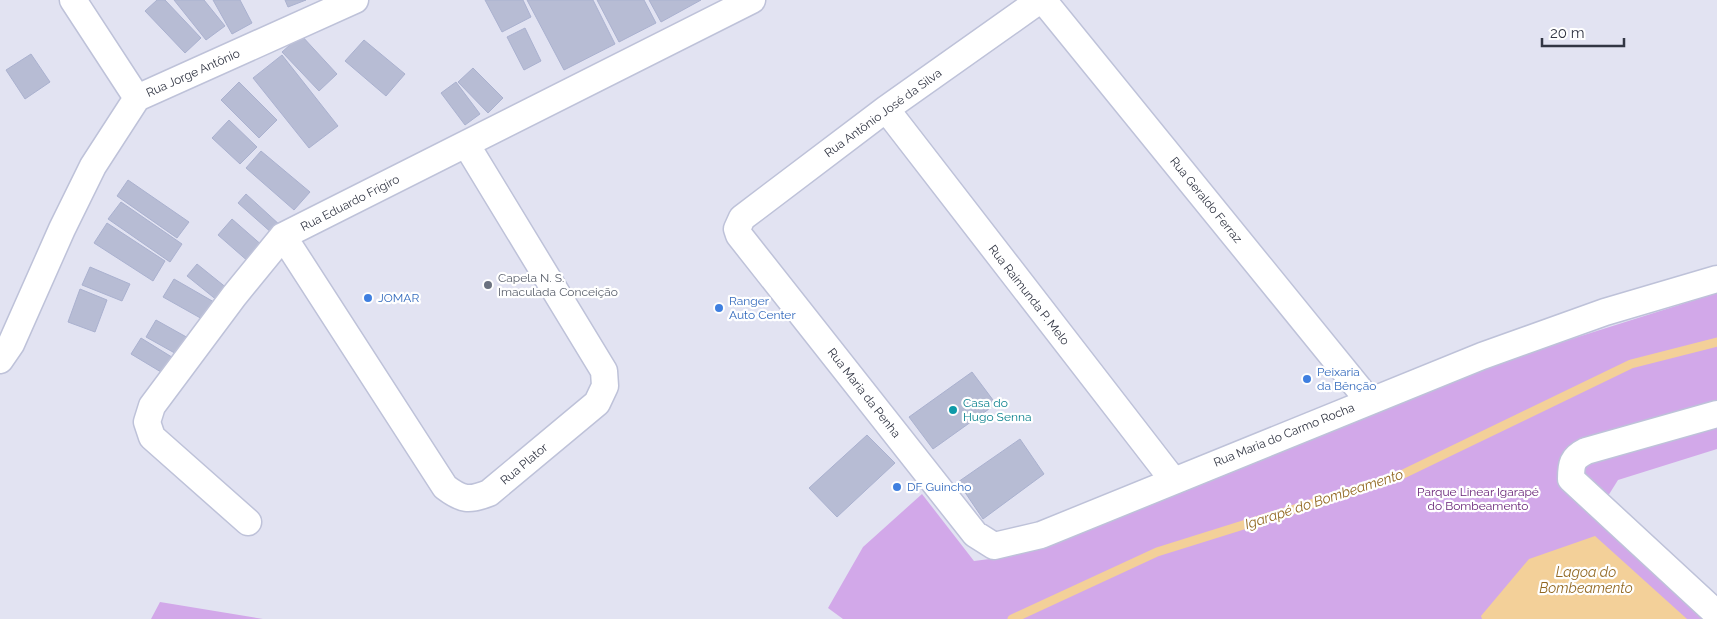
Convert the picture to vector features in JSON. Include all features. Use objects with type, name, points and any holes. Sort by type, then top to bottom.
[{"type":"street","points":[[73,0],[137,98]]},
{"type":"street","name":"Rua Jorge Antônio","points":[[0,360],[11,344],[62,229],[93,166],[137,98],[355,0]]},
{"type":"street","name":"Rua Eduardo Frigiro","points":[[248,522],[152,437],[147,422],[152,406],[234,296],[283,236],[752,0]]},
{"type":"street","name":"Rua Antônio José da Silva","points":[[739,235],[737,228],[742,218],[886,109],[1042,0]]},
{"type":"street","name":"Rua Geraldo Ferraz","points":[[1042,0],[1368,401]]},
{"type":"street","name":"Rua Raimunda P. Melo","points":[[886,109],[1173,480]]},
{"type":"street","name":"Rua Plator","points":[[283,236],[445,488],[458,497],[475,498],[489,493],[597,403],[605,386],[604,371],[466,144]]},
{"type":"street","name":"Rua Maria da Penha","points":[[739,235],[975,534],[994,546]]},
{"type":"street","name":"Rua Maria do Carmo Rocha","points":[[994,546],[1041,535],[1482,356],[1606,312],[1717,279]]},
{"type":"street","points":[[1717,414],[1586,451],[1576,456],[1572,464],[1571,479],[1717,614]]},
{"type":"green space","name":"Parque Linear Igarapé do Bombeamento","points":[[1717,293],[1717,449],[1618,480],[1598,512],[1709,619],[843,619],[828,608],[863,547],[922,494],[974,561],[1013,556],[1499,362]]},
{"type":"green space","points":[[160,602],[263,619],[151,619]]},
{"type":"water","name":"Lagoa do Bombeamento","points":[[1595,536],[1687,619],[1482,619],[1481,616],[1529,559]]},
{"type":"building","points":[[157,0],[165,0],[201,38],[185,53],[145,11]]},
{"type":"building","points":[[174,0],[204,0],[225,26],[206,40]]},
{"type":"building","points":[[213,0],[240,0],[252,23],[232,34]]},
{"type":"building","points":[[285,0],[306,0],[288,7]]},
{"type":"building","points":[[485,0],[523,0],[531,17],[502,32]]},
{"type":"building","points":[[527,0],[593,0],[615,44],[564,70]]},
{"type":"building","points":[[597,0],[644,0],[656,23],[619,42]]},
{"type":"building","points":[[649,0],[701,0],[661,22]]},
{"type":"building","points":[[525,28],[541,61],[524,70],[507,37]]},
{"type":"building","points":[[301,35],[337,74],[319,91],[282,52]]},
{"type":"building","points":[[364,40],[405,74],[386,96],[345,61]]},
{"type":"building","points":[[31,54],[50,82],[25,99],[6,70]]},
{"type":"building","points":[[282,55],[338,126],[309,148],[253,78]]},
{"type":"building","points":[[473,68],[503,98],[488,113],[458,82]]},
{"type":"building","points":[[239,82],[277,120],[259,138],[221,100]]},
{"type":"building","points":[[456,82],[480,114],[465,125],[441,93]]},
{"type":"building","points":[[229,120],[257,147],[240,164],[212,138]]},
{"type":"building","points":[[261,151],[310,192],[294,210],[246,168]]},
{"type":"building","points":[[128,180],[189,222],[177,238],[117,196]]},
{"type":"building","points":[[246,194],[281,226],[273,234],[238,203]]},
{"type":"building","points":[[121,202],[182,244],[170,262],[108,219]]},
{"type":"building","points":[[232,219],[264,247],[250,263],[218,235]]},
{"type":"building","points":[[107,223],[165,261],[153,281],[94,243]]},
{"type":"building","points":[[197,264],[228,289],[218,301],[187,276]]},
{"type":"building","points":[[90,267],[130,284],[122,301],[82,285]]},
{"type":"building","points":[[174,279],[214,302],[204,320],[163,297]]},
{"type":"building","points":[[80,289],[107,300],[95,332],[68,322]]},
{"type":"building","points":[[156,320],[190,339],[180,356],[146,337]]},
{"type":"building","points":[[141,338],[175,359],[166,375],[131,354]]},
{"type":"building","name":"Casa do Hugo Senna","points":[[972,372],[996,404],[933,449],[909,417]]},
{"type":"building","points":[[867,435],[895,463],[837,517],[809,488]]},
{"type":"building","points":[[1020,439],[1044,474],[983,519],[958,482]]},
{"type":"waterway","name":"Igarapé do Bombeamento","points":[[1012,619],[1157,552],[1397,477],[1631,364],[1717,342]]},
{"type":"place","name":"Capela N. S. Imaculada Conceição","points":[[488,285]]},
{"type":"place","name":"JOMAR","points":[[368,298]]},
{"type":"place","name":"Ranger Auto Center","points":[[719,308]]},
{"type":"place","name":"Peixaria da Bênção","points":[[1307,379]]},
{"type":"place","name":"Casa do Hugo Senna","points":[[953,410]]},
{"type":"place","name":"DF Guincho","points":[[897,487]]}]
